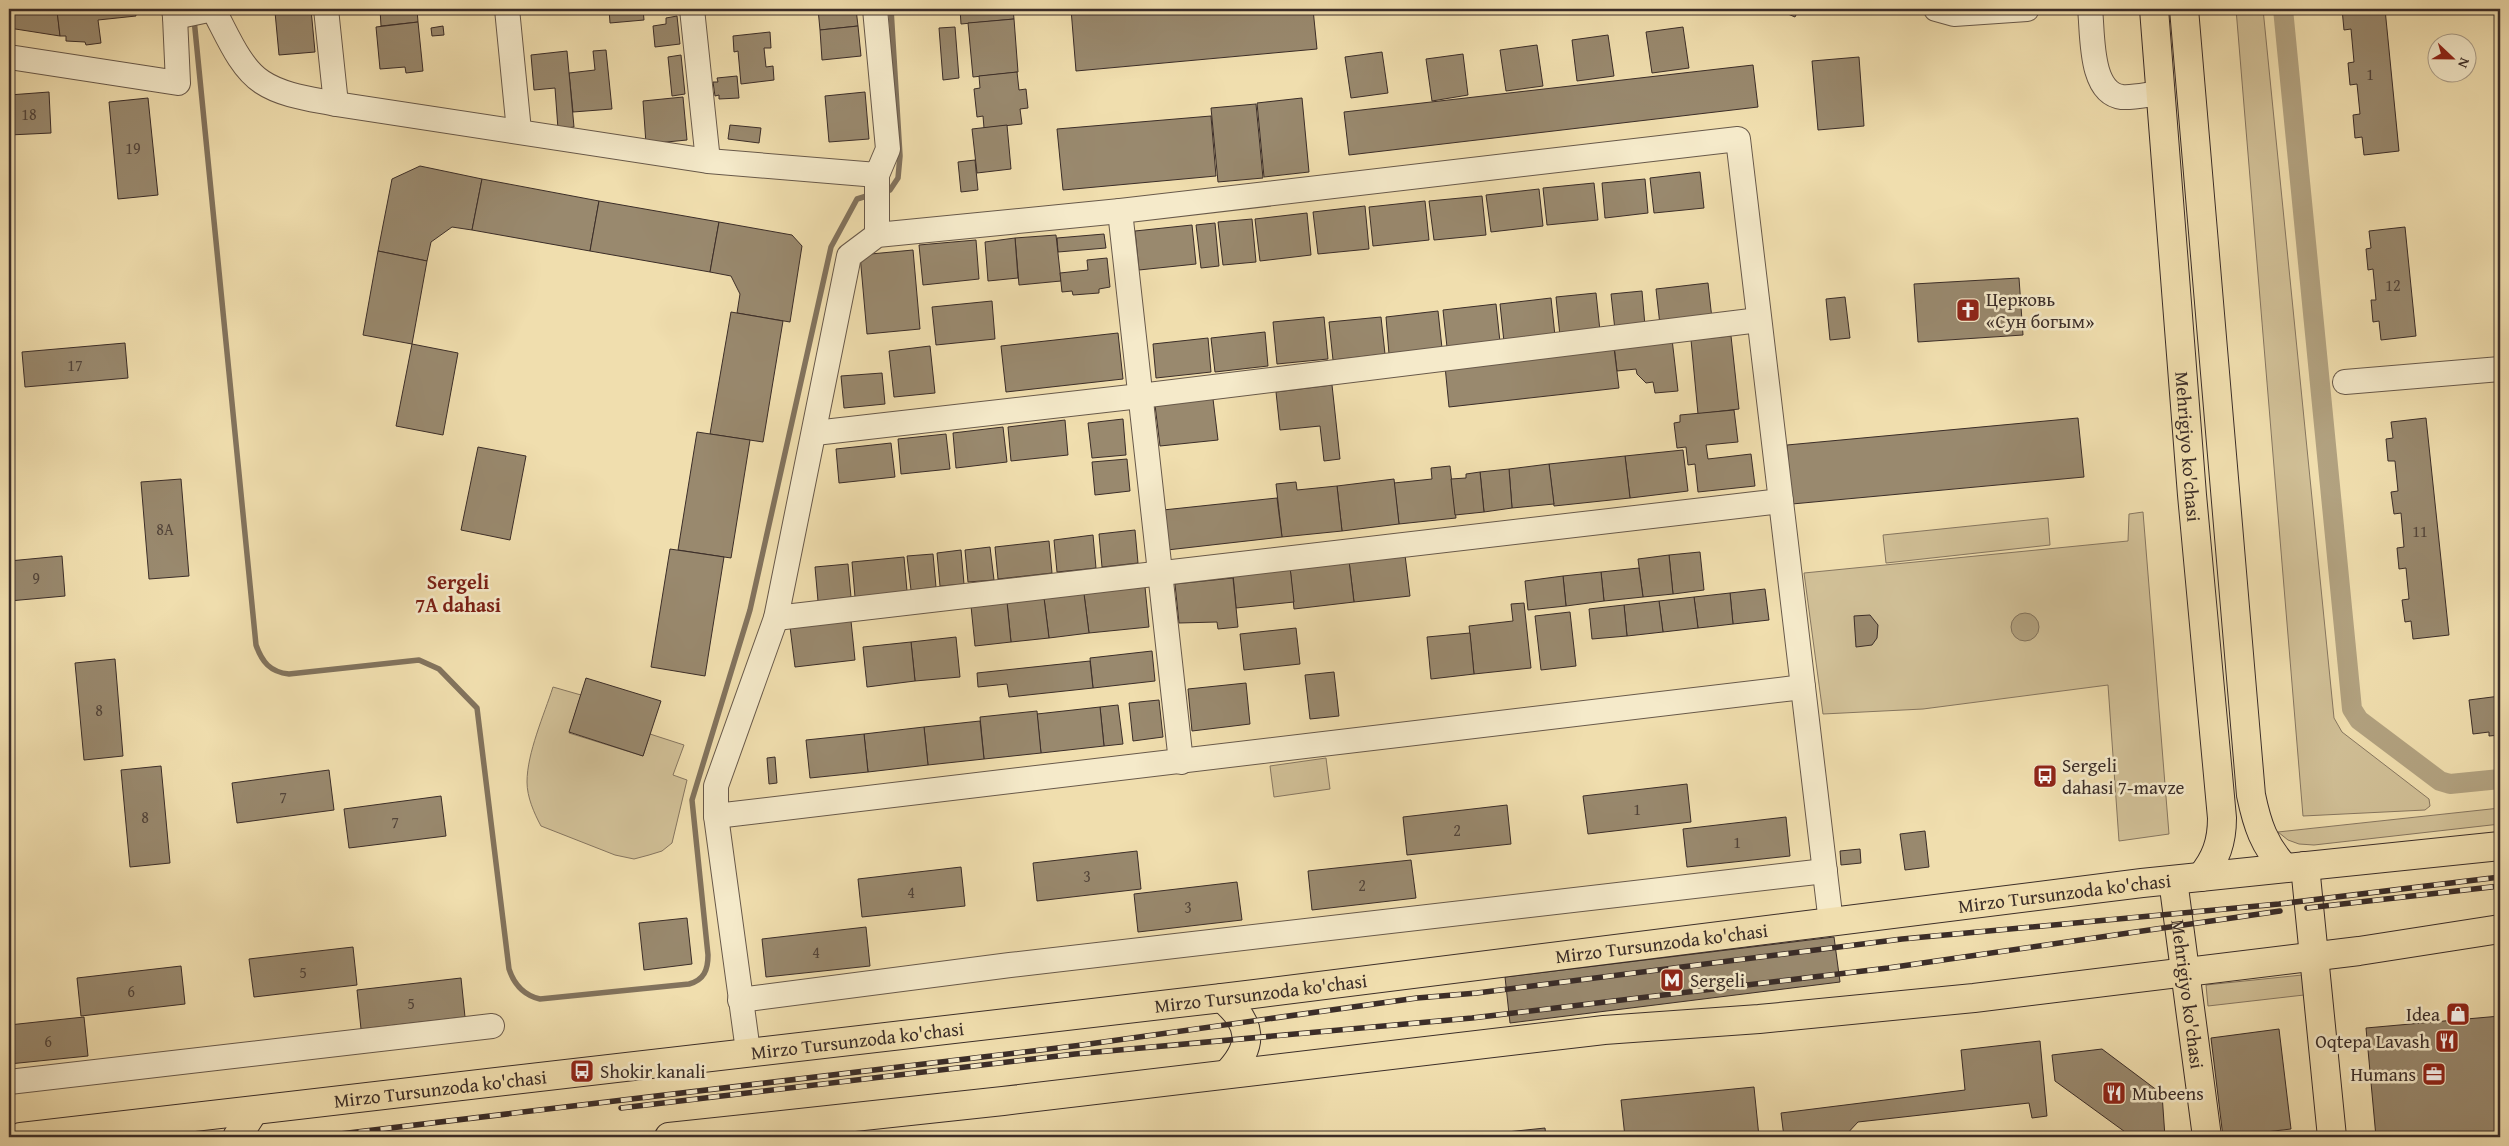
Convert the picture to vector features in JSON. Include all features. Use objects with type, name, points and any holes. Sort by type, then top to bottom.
[{"type":"main road","name":"Mehrigiyo ko'chasi","points":[[2154,9],[2192,495],[2222,818],[2222,836],[2219,848],[2209,868],[2201,877]]},
{"type":"main road","name":"Mehrigiyo ko'chasi","points":[[2184,9],[2251,795],[2259,831],[2270,851],[2295,867]]},
{"type":"main road","name":"Mirzo Tursunzoda ko'chasi","points":[[20,1137],[253,1112],[748,1051],[1222,998],[2173,880],[2500,846]]},
{"type":"main road","points":[[2295,867],[2314,956],[2332,1137]]},
{"type":"main road","name":"Mehrigiyo ko'chasi","points":[[2173,880],[2207,1137]]},
{"type":"main road","points":[[670,1137],[1003,1101],[1604,1030],[1974,998],[2185,973],[2500,929]]},
{"type":"main road","points":[[1222,998],[1237,1010],[1246,1028],[1246,1048],[1242,1057],[1227,1074]]},
{"type":"main road","points":[[237,1137],[253,1112]]},
{"type":"street","points":[[9,57],[178,84],[175,13],[213,9],[242,61],[261,82],[284,92],[336,104],[708,161],[877,178]]},
{"type":"street","points":[[326,9],[336,104]]},
{"type":"street","points":[[507,9],[519,131]]},
{"type":"street","points":[[692,9],[708,161]]},
{"type":"street","points":[[875,9],[888,149],[877,178],[877,235]]},
{"type":"street","points":[[1936,9],[1954,14],[2027,9]]},
{"type":"street","points":[[2090,9],[2097,76],[2110,93],[2122,97],[2161,93]]},
{"type":"street","points":[[748,1051],[716,816],[716,786],[776,618],[850,256],[877,235],[1120,211],[1738,139],[1830,922]]},
{"type":"street","points":[[1120,211],[1181,762]]},
{"type":"street","points":[[815,433],[1140,396],[1759,320]]},
{"type":"street","points":[[2345,382],[2500,369]]},
{"type":"street","points":[[776,618],[1781,501]]},
{"type":"street","points":[[716,816],[1803,687]]},
{"type":"street","points":[[740,1000],[1010,965],[1824,871]]},
{"type":"street","points":[[9,1082],[492,1026]]},
{"type":"shaded area","points":[[2236,9],[2263,9],[2334,718],[2342,732],[2429,799],[2430,806],[2425,810],[2303,816]]},
{"type":"shaded area","points":[[2143,512],[2169,834],[2119,841],[2108,685],[1923,709],[1823,714],[1804,573],[2128,541],[2129,514]]},
{"type":"shaded area","points":[[2048,518],[2050,545],[1886,563],[1883,535]]},
{"type":"shaded area","points":[[2025,613],[2035,617],[2039,627],[2035,637],[2025,641],[2015,637],[2011,627],[2015,617]]},
{"type":"shaded area","points":[[553,687],[581,695],[569,733],[643,756],[650,734],[684,745],[673,775],[687,780],[672,843],[662,851],[634,859],[615,855],[541,826],[533,810],[527,782],[533,747]]},
{"type":"shaded area","points":[[1326,758],[1330,789],[1274,797],[1270,766]]},
{"type":"shaded area","points":[[2500,808],[2500,824],[2314,845],[2299,844],[2288,840],[2278,832]]},
{"type":"shaded area","points":[[2302,975],[2304,995],[2208,1006],[2206,985]]},
{"type":"building","points":[[39,9],[57,9],[60,36],[9,28],[9,10],[40,14]]},
{"type":"building","points":[[74,9],[135,9],[136,16],[98,20],[101,43],[86,45],[85,42],[66,41],[66,36],[60,36],[57,11]]},
{"type":"building","points":[[248,9],[305,9],[249,14]]},
{"type":"building","points":[[311,9],[315,52],[279,55],[275,12]]},
{"type":"building","points":[[380,9],[417,9],[418,22],[381,26]]},
{"type":"building","points":[[609,9],[643,9],[644,20],[610,23]]},
{"type":"building","points":[[818,9],[856,9],[858,26],[820,30]]},
{"type":"building","points":[[960,9],[1013,9],[1014,19],[961,24]]},
{"type":"building","points":[[1071,9],[1313,9],[1317,49],[1076,71]]},
{"type":"building","points":[[1776,9],[1799,9],[1795,17]]},
{"type":"building","points":[[2342,9],[2385,9],[2399,151],[2364,155],[2362,137],[2355,138],[2353,115],[2360,114],[2357,84],[2350,85],[2348,63],[2354,62],[2351,29],[2344,30]]},
{"type":"building","points":[[677,16],[680,44],[655,47],[653,26],[666,24],[666,18]]},
{"type":"building","points":[[1014,19],[1018,72],[973,77],[968,23]]},
{"type":"building","points":[[418,22],[423,71],[406,73],[405,67],[380,69],[376,27]]},
{"type":"building","points":[[443,26],[444,35],[432,36],[431,28]]},
{"type":"building","points":[[858,26],[861,56],[822,60],[820,30]]},
{"type":"building","points":[[955,27],[959,78],[943,80],[939,28]]},
{"type":"building","points":[[1683,27],[1689,68],[1652,73],[1646,32]]},
{"type":"building","points":[[770,32],[771,48],[764,48],[766,67],[773,66],[774,80],[741,84],[738,51],[734,52],[733,36]]},
{"type":"building","points":[[1608,35],[1614,76],[1577,81],[1572,40]]},
{"type":"building","points":[[1537,45],[1543,86],[1506,91],[1500,50]]},
{"type":"building","points":[[606,50],[612,109],[573,112],[569,73],[595,70],[593,51]]},
{"type":"building","points":[[567,51],[574,127],[558,129],[555,88],[534,90],[531,55]]},
{"type":"building","points":[[1382,52],[1388,93],[1351,98],[1345,57]]},
{"type":"building","points":[[1463,54],[1468,95],[1432,101],[1426,59]]},
{"type":"building","points":[[681,55],[685,94],[672,96],[668,57]]},
{"type":"building","points":[[1859,57],[1864,126],[1818,130],[1812,61]]},
{"type":"building","points":[[1753,65],[1758,107],[1349,155],[1344,112]]},
{"type":"building","points":[[1017,72],[1019,90],[1026,89],[1028,108],[1020,109],[1022,124],[984,128],[983,116],[977,117],[974,89],[980,88],[979,76]]},
{"type":"building","points":[[737,76],[739,98],[719,99],[719,95],[715,96],[713,82],[718,82],[717,78]]},
{"type":"building","points":[[49,92],[51,133],[9,135],[9,95]]},
{"type":"building","points":[[865,92],[869,139],[829,142],[825,96]]},
{"type":"building","points":[[683,97],[687,140],[646,144],[643,101]]},
{"type":"building","points":[[148,98],[158,195],[118,199],[109,102]]},
{"type":"building","points":[[1302,98],[1309,172],[1264,177],[1257,103]]},
{"type":"building","points":[[1256,104],[1263,178],[1218,182],[1211,108]]},
{"type":"building","points":[[1211,116],[1216,176],[1063,190],[1057,129]]},
{"type":"building","points":[[730,125],[761,128],[759,143],[728,139]]},
{"type":"building","points":[[1007,125],[1011,169],[977,173],[972,129]]},
{"type":"building","points":[[975,160],[978,190],[961,192],[958,162]]},
{"type":"building","points":[[420,166],[482,179],[472,230],[452,227],[431,242],[427,261],[378,251],[392,179]]},
{"type":"building","points":[[1700,172],[1704,208],[1654,213],[1650,178]]},
{"type":"building","points":[[482,179],[599,201],[590,251],[472,230]]},
{"type":"building","points":[[1645,179],[1648,213],[1605,218],[1602,183]]},
{"type":"building","points":[[1594,183],[1598,220],[1547,225],[1543,188]]},
{"type":"building","points":[[1539,189],[1543,226],[1491,232],[1486,195]]},
{"type":"building","points":[[1482,196],[1486,235],[1434,240],[1429,201]]},
{"type":"building","points":[[599,201],[719,222],[710,272],[590,251]]},
{"type":"building","points":[[1425,201],[1429,240],[1373,246],[1369,207]]},
{"type":"building","points":[[1365,206],[1369,249],[1318,254],[1313,212]]},
{"type":"building","points":[[1307,213],[1311,255],[1260,261],[1255,219]]},
{"type":"building","points":[[1252,219],[1256,262],[1223,265],[1218,222]]},
{"type":"building","points":[[719,222],[792,235],[802,246],[790,322],[737,313],[740,294],[731,276],[710,272]]},
{"type":"building","points":[[1215,223],[1219,266],[1201,268],[1196,225]]},
{"type":"building","points":[[1192,225],[1196,264],[1139,270],[1135,231]]},
{"type":"building","points":[[2405,227],[2416,336],[2381,340],[2379,321],[2373,322],[2371,300],[2376,300],[2373,269],[2368,270],[2366,249],[2371,248],[2369,231]]},
{"type":"building","points":[[1104,234],[1106,248],[1058,252],[1057,238]]},
{"type":"building","points":[[1056,235],[1061,281],[1019,285],[1015,238]]},
{"type":"building","points":[[1015,238],[1018,278],[988,281],[985,242]]},
{"type":"building","points":[[976,240],[979,279],[923,285],[919,245]]},
{"type":"building","points":[[913,250],[920,329],[867,334],[860,255]]},
{"type":"building","points":[[378,251],[427,261],[412,344],[363,335]]},
{"type":"building","points":[[1107,258],[1110,287],[1099,289],[1099,293],[1073,295],[1072,291],[1062,292],[1060,273],[1088,270],[1087,260]]},
{"type":"building","name":"Церковь «Сун богым»","points":[[2019,278],[2023,335],[1918,342],[1914,284]]},
{"type":"building","points":[[1708,283],[1712,319],[1660,325],[1656,289]]},
{"type":"building","points":[[1642,291],[1645,326],[1615,330],[1611,294]]},
{"type":"building","points":[[1596,293],[1600,331],[1560,336],[1556,297]]},
{"type":"building","points":[[1845,297],[1850,338],[1830,340],[1826,299]]},
{"type":"building","points":[[1551,298],[1555,336],[1504,342],[1500,304]]},
{"type":"building","points":[[992,301],[995,339],[936,345],[932,307]]},
{"type":"building","points":[[1496,304],[1500,342],[1447,347],[1443,310]]},
{"type":"building","points":[[1438,311],[1442,348],[1389,354],[1386,317]]},
{"type":"building","points":[[731,312],[783,321],[763,442],[710,434]]},
{"type":"building","points":[[1324,317],[1328,359],[1277,364],[1273,322]]},
{"type":"building","points":[[1381,317],[1385,354],[1333,360],[1329,322]]},
{"type":"building","points":[[1265,332],[1268,366],[1215,372],[1211,338]]},
{"type":"building","points":[[1118,333],[1123,379],[1006,392],[1001,346]]},
{"type":"building","points":[[1731,336],[1739,409],[1698,414],[1691,340]]},
{"type":"building","points":[[1208,338],[1211,372],[1156,378],[1153,344]]},
{"type":"building","points":[[1672,339],[1678,391],[1655,393],[1653,382],[1646,383],[1637,374],[1636,369],[1617,371],[1614,345]]},
{"type":"building","points":[[125,343],[128,378],[25,387],[22,352]]},
{"type":"building","points":[[412,344],[458,353],[443,435],[396,426]]},
{"type":"building","points":[[930,346],[935,393],[894,397],[889,351]]},
{"type":"building","points":[[1614,348],[1619,388],[1449,407],[1445,366]]},
{"type":"building","points":[[882,373],[885,404],[844,408],[841,376]]},
{"type":"building","points":[[1332,385],[1340,459],[1324,461],[1320,426],[1280,430],[1276,392]]},
{"type":"building","points":[[1213,399],[1218,440],[1160,446],[1155,405]]},
{"type":"building","points":[[1734,410],[1738,442],[1706,445],[1708,459],[1751,454],[1755,486],[1698,492],[1695,464],[1688,465],[1686,447],[1677,448],[1674,423],[1680,422],[1680,415]]},
{"type":"building","points":[[2078,418],[2084,477],[1792,504],[1787,445]]},
{"type":"building","points":[[2426,418],[2449,635],[2413,639],[2411,621],[2405,622],[2402,600],[2409,599],[2406,568],[2399,569],[2397,548],[2404,547],[2401,513],[2394,514],[2391,492],[2398,491],[2395,461],[2388,461],[2386,439],[2393,438],[2391,422]]},
{"type":"building","points":[[1123,419],[1126,455],[1092,458],[1088,423]]},
{"type":"building","points":[[1065,420],[1068,455],[1011,461],[1008,427]]},
{"type":"building","points":[[1003,427],[1007,462],[956,468],[953,433]]},
{"type":"building","points":[[697,432],[750,440],[731,558],[678,550]]},
{"type":"building","points":[[946,434],[950,469],[901,474],[898,439]]},
{"type":"building","points":[[891,443],[895,477],[839,483],[836,449]]},
{"type":"building","points":[[478,447],[526,456],[510,540],[461,530]]},
{"type":"building","points":[[1683,450],[1688,491],[1630,498],[1625,456]]},
{"type":"building","points":[[1625,456],[1630,498],[1554,506],[1549,464]]},
{"type":"building","points":[[1127,459],[1130,491],[1095,495],[1092,462]]},
{"type":"building","points":[[1549,464],[1554,504],[1512,508],[1509,469]]},
{"type":"building","points":[[1450,466],[1456,518],[1399,524],[1394,483],[1432,479],[1431,468]]},
{"type":"building","points":[[1509,469],[1512,508],[1484,512],[1480,472]]},
{"type":"building","points":[[1480,472],[1484,512],[1455,515],[1451,479],[1466,478],[1466,474]]},
{"type":"building","points":[[181,479],[189,576],[149,579],[141,482]]},
{"type":"building","points":[[1394,479],[1399,524],[1342,531],[1337,486]]},
{"type":"building","points":[[1296,482],[1297,490],[1337,486],[1342,531],[1282,537],[1276,484]]},
{"type":"building","points":[[1277,498],[1282,537],[1167,550],[1163,510]]},
{"type":"building","points":[[1135,530],[1138,563],[1102,567],[1099,534]]},
{"type":"building","points":[[1093,535],[1096,568],[1057,572],[1054,540]]},
{"type":"building","points":[[1049,541],[1052,573],[998,579],[995,547]]},
{"type":"building","points":[[990,547],[994,580],[968,582],[965,550]]},
{"type":"building","points":[[670,549],[724,557],[705,676],[651,667]]},
{"type":"building","points":[[961,550],[964,584],[940,586],[937,553]]},
{"type":"building","points":[[1700,552],[1704,590],[1673,594],[1669,555]]},
{"type":"building","points":[[933,554],[936,587],[911,590],[907,556]]},
{"type":"building","points":[[1405,555],[1410,596],[1354,602],[1349,561]]},
{"type":"building","points":[[1669,555],[1673,594],[1643,597],[1638,559]]},
{"type":"building","points":[[62,556],[65,596],[9,601],[9,561]]},
{"type":"building","points":[[904,557],[907,591],[855,597],[852,562]]},
{"type":"building","points":[[1349,561],[1354,602],[1294,609],[1290,567]]},
{"type":"building","points":[[848,564],[851,597],[818,601],[815,567]]},
{"type":"building","points":[[1290,567],[1294,602],[1236,608],[1233,574]]},
{"type":"building","points":[[1639,568],[1643,597],[1604,601],[1601,572]]},
{"type":"building","points":[[1601,572],[1604,601],[1566,606],[1563,576]]},
{"type":"building","points":[[1563,576],[1566,606],[1528,610],[1525,581]]},
{"type":"building","points":[[1233,578],[1238,627],[1218,629],[1217,622],[1179,623],[1175,584]]},
{"type":"building","points":[[1145,587],[1149,627],[1089,633],[1084,594]]},
{"type":"building","points":[[1765,589],[1769,620],[1733,624],[1730,593]]},
{"type":"building","points":[[1730,593],[1733,624],[1698,628],[1694,597]]},
{"type":"building","points":[[1084,594],[1089,633],[1049,638],[1044,598]]},
{"type":"building","points":[[1694,597],[1698,628],[1663,632],[1659,601]]},
{"type":"building","points":[[1044,598],[1049,638],[1011,642],[1007,602]]},
{"type":"building","points":[[1659,601],[1663,632],[1627,636],[1624,605]]},
{"type":"building","points":[[1007,602],[1011,642],[975,646],[971,606]]},
{"type":"building","points":[[1524,603],[1531,668],[1474,674],[1469,626],[1513,621],[1511,604]]},
{"type":"building","points":[[1624,605],[1627,636],[1592,639],[1589,609]]},
{"type":"building","points":[[1570,612],[1576,666],[1541,670],[1535,616]]},
{"type":"building","points":[[1870,615],[1878,625],[1877,638],[1872,645],[1856,647],[1854,616]]},
{"type":"building","points":[[851,621],[855,660],[795,667],[790,627]]},
{"type":"building","points":[[1296,628],[1300,664],[1244,670],[1240,634]]},
{"type":"building","points":[[1470,633],[1474,674],[1431,679],[1427,637]]},
{"type":"building","points":[[956,637],[960,677],[915,681],[911,642]]},
{"type":"building","points":[[911,642],[915,681],[867,687],[863,647]]},
{"type":"building","points":[[1152,651],[1155,681],[1093,688],[1090,658]]},
{"type":"building","points":[[115,659],[123,756],[84,760],[75,663]]},
{"type":"building","points":[[1090,661],[1093,688],[1009,697],[1007,684],[978,687],[977,673]]},
{"type":"building","points":[[1334,672],[1339,716],[1310,719],[1305,675]]},
{"type":"building","points":[[586,678],[661,701],[643,756],[569,732]]},
{"type":"building","points":[[1246,683],[1250,724],[1192,731],[1188,689]]},
{"type":"building","points":[[2500,696],[2500,735],[2489,736],[2489,732],[2473,734],[2469,700]]},
{"type":"building","points":[[1159,700],[1163,737],[1133,741],[1129,703]]},
{"type":"building","points":[[1118,705],[1123,744],[1104,746],[1100,707]]},
{"type":"building","points":[[1100,707],[1104,746],[1041,753],[1037,714]]},
{"type":"building","points":[[1037,711],[1041,753],[984,759],[980,717]]},
{"type":"building","points":[[980,721],[984,759],[928,765],[924,727]]},
{"type":"building","points":[[924,727],[928,765],[868,772],[864,734]]},
{"type":"building","points":[[864,734],[868,772],[810,778],[806,740]]},
{"type":"building","points":[[775,757],[777,783],[769,784],[767,758]]},
{"type":"building","points":[[161,766],[170,863],[130,867],[121,770]]},
{"type":"building","points":[[329,770],[334,810],[237,823],[232,783]]},
{"type":"building","points":[[1687,784],[1691,822],[1588,834],[1583,796]]},
{"type":"building","points":[[441,796],[446,836],[349,848],[344,809]]},
{"type":"building","points":[[1507,805],[1511,844],[1407,855],[1403,817]]},
{"type":"building","points":[[1786,817],[1790,856],[1687,867],[1683,829]]},
{"type":"building","points":[[1925,831],[1929,867],[1905,870],[1900,834]]},
{"type":"building","points":[[1860,849],[1861,863],[1841,865],[1840,851]]},
{"type":"building","points":[[1137,851],[1141,889],[1037,901],[1033,863]]},
{"type":"building","points":[[1411,860],[1416,898],[1312,910],[1308,871]]},
{"type":"building","points":[[961,867],[965,906],[862,917],[858,879]]},
{"type":"building","points":[[1237,882],[1242,920],[1138,932],[1134,894]]},
{"type":"building","points":[[687,918],[692,964],[644,970],[639,923]]},
{"type":"building","points":[[866,927],[870,966],[766,977],[762,939]]},
{"type":"building","name":"Sergeli","points":[[1834,937],[1840,982],[1510,1023],[1505,977]]},
{"type":"building","points":[[353,947],[357,985],[254,997],[249,959]]},
{"type":"building","points":[[181,966],[185,1004],[81,1016],[77,978]]},
{"type":"building","points":[[461,978],[465,1017],[361,1029],[357,990]]},
{"type":"building","points":[[2500,1016],[2500,1137],[2376,1137],[2366,1028]]},
{"type":"building","points":[[84,1017],[88,1056],[9,1064],[9,1025]]},
{"type":"building","points":[[2279,1029],[2291,1129],[2223,1137],[2211,1038]]},
{"type":"building","points":[[2040,1041],[2047,1116],[2032,1118],[2029,1103],[1858,1122],[1844,1137],[1784,1137],[1781,1113],[1965,1090],[1961,1050]]},
{"type":"building","points":[[2102,1049],[2162,1094],[2165,1137],[2132,1137],[2055,1081],[2052,1055]]},
{"type":"building","points":[[1754,1087],[1759,1137],[1625,1137],[1621,1100]]},
{"type":"building","points":[[1545,1128],[1546,1137],[1459,1137]]},
{"type":"waterway","points":[[882,192],[890,190],[898,178],[900,156],[891,9]]},
{"type":"waterway","points":[[2283,9],[2352,709],[2359,720],[2440,781],[2450,784],[2500,779]]},
{"type":"waterway","points":[[194,19],[256,645],[268,665],[277,671],[289,674],[419,660],[439,669],[477,708],[509,969],[524,992],[540,999],[689,984],[702,977],[706,970],[708,955],[692,800],[750,610],[831,247],[857,199],[870,195]]},
{"type":"railway","points":[[315,1137],[1082,1045],[1417,998],[1477,993],[1902,939],[2279,904],[2500,877]]},
{"type":"railway","points":[[2307,908],[2500,886]]},
{"type":"railway","points":[[621,1108],[1075,1054],[1472,1018],[1888,968],[2280,911]]},
{"type":"place","name":"Церковь «Сун богым»","points":[[1968,310]]},
{"type":"place","name":"Sergeli dahasi 7-mavze","points":[[2045,776]]},
{"type":"place","name":"Sergeli","points":[[1672,980]]},
{"type":"place","name":"Idea","points":[[2458,1014]]},
{"type":"place","name":"Oqtepa Lavash","points":[[2447,1041]]},
{"type":"place","name":"Shokir kanali","points":[[582,1071]]},
{"type":"place","name":"Humans","points":[[2434,1074]]},
{"type":"place","name":"Mubeens","points":[[2114,1093]]},
{"type":"district","name":"Sergeli 7A dahasi","points":[[458,594]]}]
